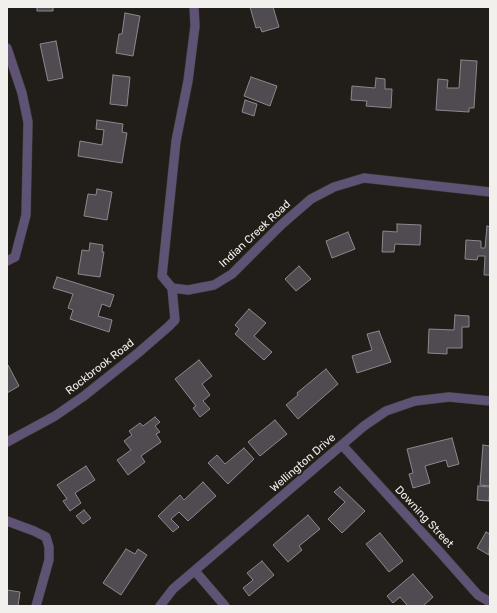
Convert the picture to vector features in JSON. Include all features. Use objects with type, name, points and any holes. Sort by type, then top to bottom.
[{"type":"street","points":[[172,288],[162,276],[176,141],[188,81],[195,26],[194,7]]},
{"type":"street","points":[[7,48],[22,93],[28,122],[26,215],[15,257],[7,261]]},
{"type":"street","name":"Indian Creek Road","points":[[172,288],[188,290],[214,285],[232,274],[311,199],[334,186],[364,178],[490,192]]},
{"type":"street","name":"Rockbrook Road","points":[[7,442],[55,416],[84,396],[168,327],[174,320],[172,288]]},
{"type":"street","name":"Wellington Drive","points":[[160,606],[173,589],[364,426],[386,411],[415,401],[449,397],[490,401]]},
{"type":"street","name":"Downing Street","points":[[342,445],[439,550],[478,595],[490,602]]},
{"type":"street","points":[[7,521],[46,537],[49,547],[49,560],[36,606]]},
{"type":"street","points":[[195,571],[225,606]]},
{"type":"building","points":[[37,7],[53,7],[53,11],[37,11]]},
{"type":"building","points":[[250,7],[273,7],[279,27],[262,32],[260,27],[256,28]]},
{"type":"building","points":[[125,13],[140,16],[133,56],[116,53],[119,34],[122,34]]},
{"type":"building","points":[[56,41],[63,78],[48,81],[40,44]]},
{"type":"building","points":[[461,60],[477,61],[474,108],[469,108],[469,112],[436,110],[438,79],[448,80],[447,88],[459,88]]},
{"type":"building","points":[[113,75],[130,77],[127,106],[110,104]]},
{"type":"building","points":[[251,77],[277,86],[270,106],[244,96]]},
{"type":"building","points":[[376,78],[385,79],[385,89],[392,89],[391,108],[366,106],[367,101],[351,100],[352,86],[375,88]]},
{"type":"building","points":[[245,100],[257,104],[254,116],[242,112]]},
{"type":"building","points":[[97,120],[123,124],[122,132],[127,133],[122,163],[78,156],[80,141],[102,145],[104,130],[96,129]]},
{"type":"building","points":[[97,189],[112,192],[107,220],[84,216],[88,194],[96,195]]},
{"type":"building","points":[[397,224],[421,225],[420,245],[395,244],[394,252],[382,252],[383,231],[397,232]]},
{"type":"building","points":[[487,226],[490,227],[490,275],[484,275],[485,256],[478,256],[477,260],[465,259],[466,240],[481,241],[481,248],[485,248]]},
{"type":"building","points":[[348,232],[355,249],[332,258],[326,241]]},
{"type":"building","points":[[90,243],[103,245],[102,252],[104,252],[100,277],[78,274],[82,250],[89,251]]},
{"type":"building","points":[[299,266],[311,279],[296,291],[285,279]]},
{"type":"building","points":[[57,277],[114,295],[110,307],[102,304],[98,316],[112,320],[109,332],[70,319],[73,310],[68,308],[73,294],[53,288]]},
{"type":"building","points":[[249,309],[266,323],[254,336],[272,352],[264,360],[235,334],[239,329],[235,325]]},
{"type":"building","points":[[455,315],[469,316],[469,327],[462,327],[462,348],[447,348],[447,354],[428,353],[429,329],[454,330]]},
{"type":"building","points":[[379,331],[391,362],[357,373],[352,356],[372,350],[367,334]]},
{"type":"building","points":[[199,360],[212,376],[202,384],[210,395],[203,401],[210,409],[200,417],[193,408],[196,406],[175,379]]},
{"type":"building","points":[[7,365],[19,386],[7,393]]},
{"type":"building","points":[[326,369],[338,384],[298,419],[286,405],[298,395],[297,393]]},
{"type":"building","points":[[155,417],[160,422],[155,426],[160,432],[156,434],[161,442],[141,456],[145,462],[128,475],[117,460],[131,450],[124,441],[132,435],[129,431],[140,423],[143,426]]},
{"type":"building","points":[[275,420],[287,434],[260,456],[248,442]]},
{"type":"building","points":[[452,438],[459,464],[448,467],[446,460],[425,466],[430,483],[413,488],[409,474],[413,473],[407,449]]},
{"type":"building","points":[[483,445],[490,446],[490,486],[480,485]]},
{"type":"building","points":[[244,448],[254,459],[228,484],[208,463],[217,455],[225,464]]},
{"type":"building","points":[[86,466],[95,480],[75,493],[81,503],[70,511],[63,501],[67,499],[57,485]]},
{"type":"building","points":[[203,482],[216,496],[188,521],[179,512],[171,519],[179,527],[173,532],[158,516],[180,495],[184,500]]},
{"type":"building","points":[[478,486],[490,487],[489,501],[477,500]]},
{"type":"building","points":[[340,487],[365,511],[342,533],[328,519],[345,502],[334,492]]},
{"type":"building","points":[[84,510],[91,518],[83,524],[76,516]]},
{"type":"building","points":[[308,515],[320,529],[299,546],[302,550],[288,562],[273,545]]},
{"type":"building","points":[[486,532],[490,534],[489,555],[477,548]]},
{"type":"building","points":[[380,533],[403,561],[389,572],[366,544]]},
{"type":"building","points":[[126,549],[135,554],[138,549],[147,555],[121,595],[103,583]]},
{"type":"building","points":[[262,561],[274,575],[249,596],[243,588],[253,580],[247,573]]},
{"type":"building","points":[[413,574],[433,597],[423,606],[406,606],[407,605],[400,597],[393,603],[387,596]]},
{"type":"building","points":[[7,590],[20,592],[18,606],[7,606]]}]
